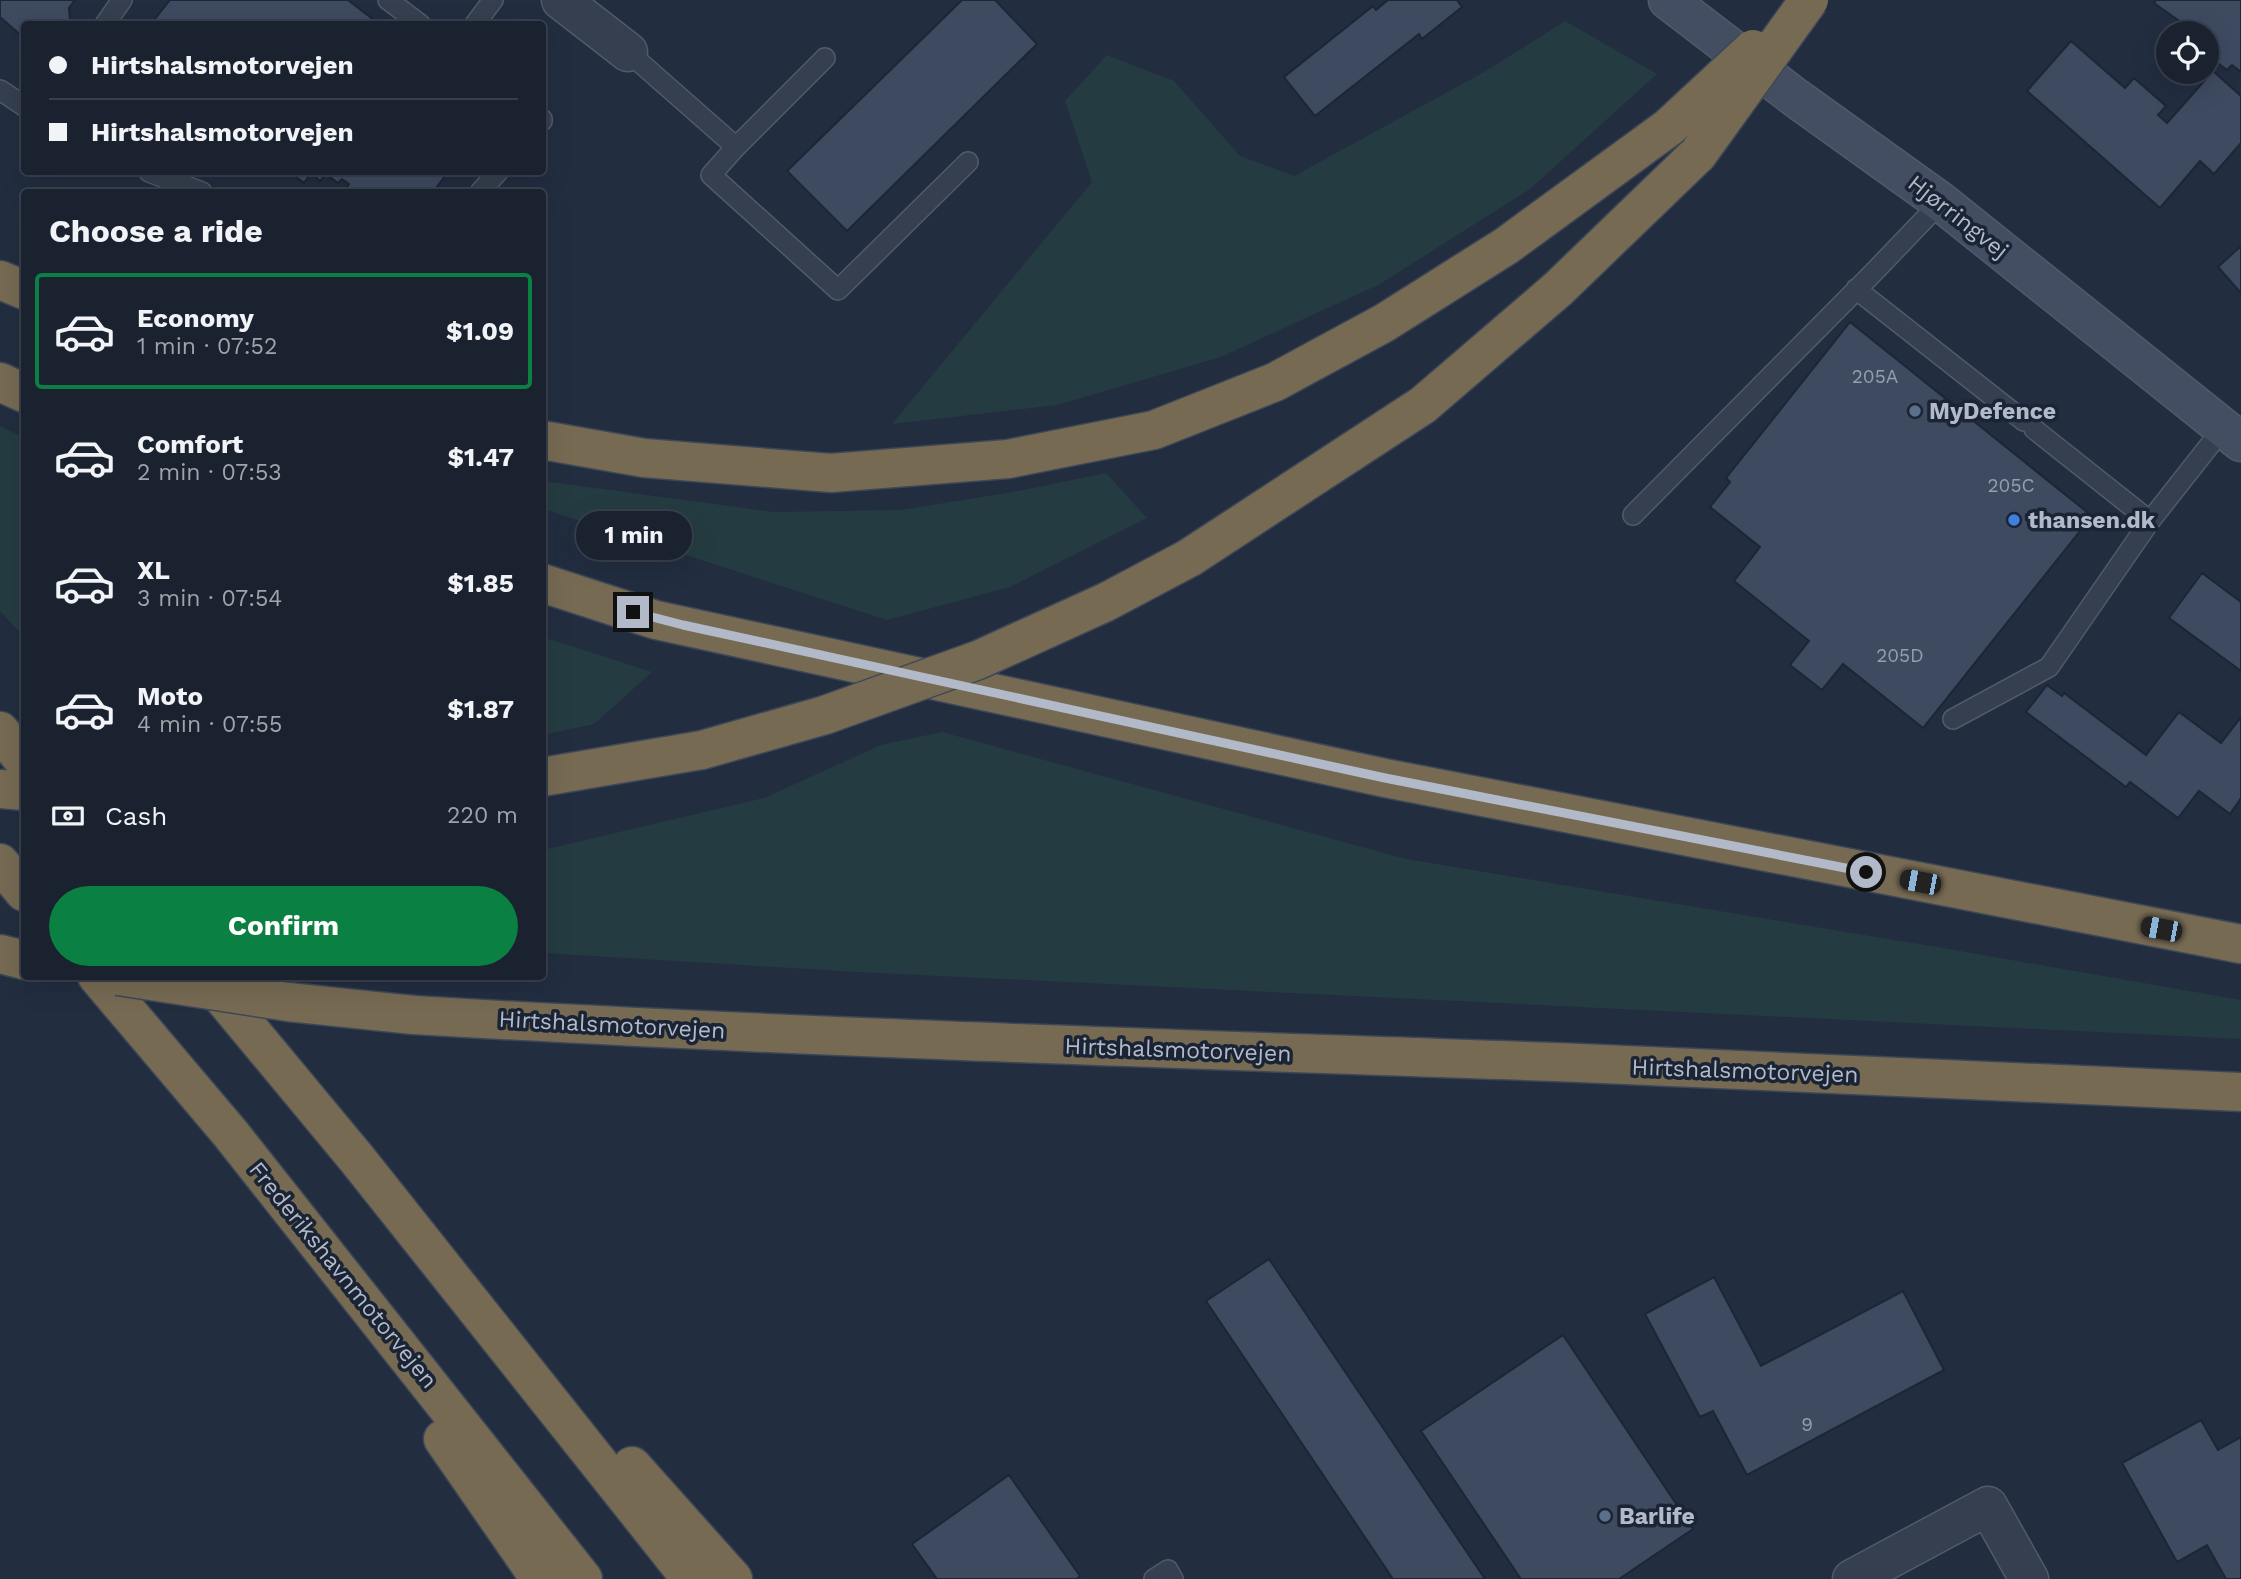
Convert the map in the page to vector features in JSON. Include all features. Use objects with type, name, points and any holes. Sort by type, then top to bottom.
[{"type":"highway","points":[[546,441],[644,458],[831,473],[1008,459],[1154,429],[1275,382],[1384,323],[1506,246],[1669,127],[1807,0]]},
{"type":"highway","points":[[546,776],[702,750],[825,715],[978,660],[1106,602],[1189,558],[1423,405],[1558,289],[1698,154],[1807,0]]},
{"type":"highway","points":[[0,280],[21,289]]},
{"type":"highway","points":[[0,382],[21,392]]},
{"type":"highway","points":[[546,584],[656,620],[1385,778],[2241,944]]},
{"type":"highway","points":[[0,732],[21,757]]},
{"type":"highway","points":[[0,789],[21,790]]},
{"type":"highway","points":[[0,863],[21,888]]},
{"type":"highway","points":[[0,954],[21,959]]},
{"type":"highway","name":"Frederikshavnmotorvejen","points":[[100,980],[230,1133],[583,1579]]},
{"type":"highway","name":"Hirtshalsmotorvejen","points":[[144,980],[288,1002],[414,1015],[606,1026],[1022,1044],[1581,1063],[2241,1092]]},
{"type":"highway","points":[[208,980],[357,1159],[691,1579]]},
{"type":"highway","points":[[230,1133],[540,1579]]},
{"type":"highway","points":[[357,1159],[733,1579]]},
{"type":"main road","name":"Hjørringvej","points":[[1668,0],[1796,98],[1941,202],[2233,435]]},
{"type":"street","points":[[561,0],[628,52]]},
{"type":"street","points":[[1852,1579],[1988,1506],[2029,1579]]},
{"type":"lane","points":[[107,21],[122,0]]},
{"type":"lane","points":[[388,0],[416,21]]},
{"type":"lane","points":[[477,21],[494,0]]},
{"type":"lane","points":[[628,52],[736,147]]},
{"type":"lane","points":[[825,58],[710,175],[838,290],[968,162]]},
{"type":"lane","points":[[0,90],[21,104]]},
{"type":"lane","points":[[157,175],[194,189]]},
{"type":"lane","points":[[483,189],[495,175]]},
{"type":"lane","points":[[1633,515],[1941,202]]},
{"type":"lane","points":[[1856,289],[2150,521]]},
{"type":"lane","points":[[1953,719],[2049,667],[2150,521],[2233,435]]},
{"type":"lane","points":[[1154,1579],[1168,1570],[1173,1579]]},
{"type":"green space","points":[[1565,21],[1657,74],[1530,189],[1380,284],[1221,357],[1057,405],[892,424],[1092,182],[1065,101],[1107,55],[1174,81],[1240,156],[1294,176],[1486,71]]},
{"type":"green space","points":[[0,426],[21,436],[21,634],[0,611]]},
{"type":"green space","points":[[1106,473],[1147,518],[1010,587],[887,620],[546,510],[546,481],[774,512],[901,510],[1013,492]]},
{"type":"green space","points":[[546,638],[652,672],[594,724],[546,734]]},
{"type":"green space","points":[[942,732],[1406,859],[2241,1000],[2241,1039],[859,972],[546,953],[546,849],[764,798],[881,745]]},
{"type":"building","points":[[0,0],[75,0],[69,8],[69,21],[21,21],[21,35],[0,17]]},
{"type":"building","points":[[170,0],[348,0],[375,21],[153,21]]},
{"type":"building","points":[[962,0],[995,0],[1037,44],[847,231],[787,171]]},
{"type":"building","points":[[1388,0],[1457,0],[1462,7],[1422,39],[1419,34],[1315,116],[1284,77],[1373,6],[1376,10]]},
{"type":"building","points":[[2156,0],[2241,0],[2241,72],[2232,65],[2227,70],[2219,64],[2219,21],[2179,21],[2154,3]]},
{"type":"building","points":[[2071,41],[2125,88],[2134,78],[2166,106],[2158,115],[2167,123],[2202,84],[2219,84],[2219,76],[2241,96],[2241,143],[2214,174],[2200,161],[2160,208],[2027,91]]},
{"type":"building","points":[[294,175],[310,175],[304,183]]},
{"type":"building","points":[[313,175],[325,175],[320,181]]},
{"type":"building","points":[[446,175],[435,189],[346,189],[349,184],[342,179],[338,183],[330,177]]},
{"type":"building","points":[[2241,246],[2241,293],[2218,267]]},
{"type":"building","points":[[1850,322],[2092,516],[1923,728],[1843,664],[1822,690],[1790,665],[1809,641],[1734,581],[1760,547],[1710,507],[1730,482],[1726,478]]},
{"type":"building","points":[[2202,573],[2241,602],[2241,671],[2169,618]]},
{"type":"building","points":[[2047,685],[2062,696],[2064,693],[2146,755],[2179,712],[2221,743],[2241,717],[2241,798],[2230,814],[2199,791],[2178,818],[2130,782],[2126,787],[2026,712]]},
{"type":"building","points":[[1269,1259],[1485,1579],[1393,1579],[1206,1301]]},
{"type":"building","points":[[1714,1277],[1761,1366],[1903,1291],[1944,1370],[1747,1475],[1713,1411],[1700,1417],[1645,1314]]},
{"type":"building","points":[[1563,1335],[1693,1529],[1619,1579],[1521,1579],[1421,1431]]},
{"type":"building","points":[[2201,1420],[2218,1450],[2241,1437],[2241,1579],[2226,1579],[2207,1545],[2177,1562],[2122,1463]]},
{"type":"building","points":[[1009,1475],[1080,1576],[1077,1579],[937,1579],[912,1544]]},
{"type":"place","name":"MyDefence","points":[[1915,411]]},
{"type":"place","name":"thansen.dk","points":[[2014,520]]},
{"type":"place","name":"Barlife","points":[[1605,1516]]},
{"type":"route","points":[[633,612],[656,620],[1385,778],[1866,872]]}]
